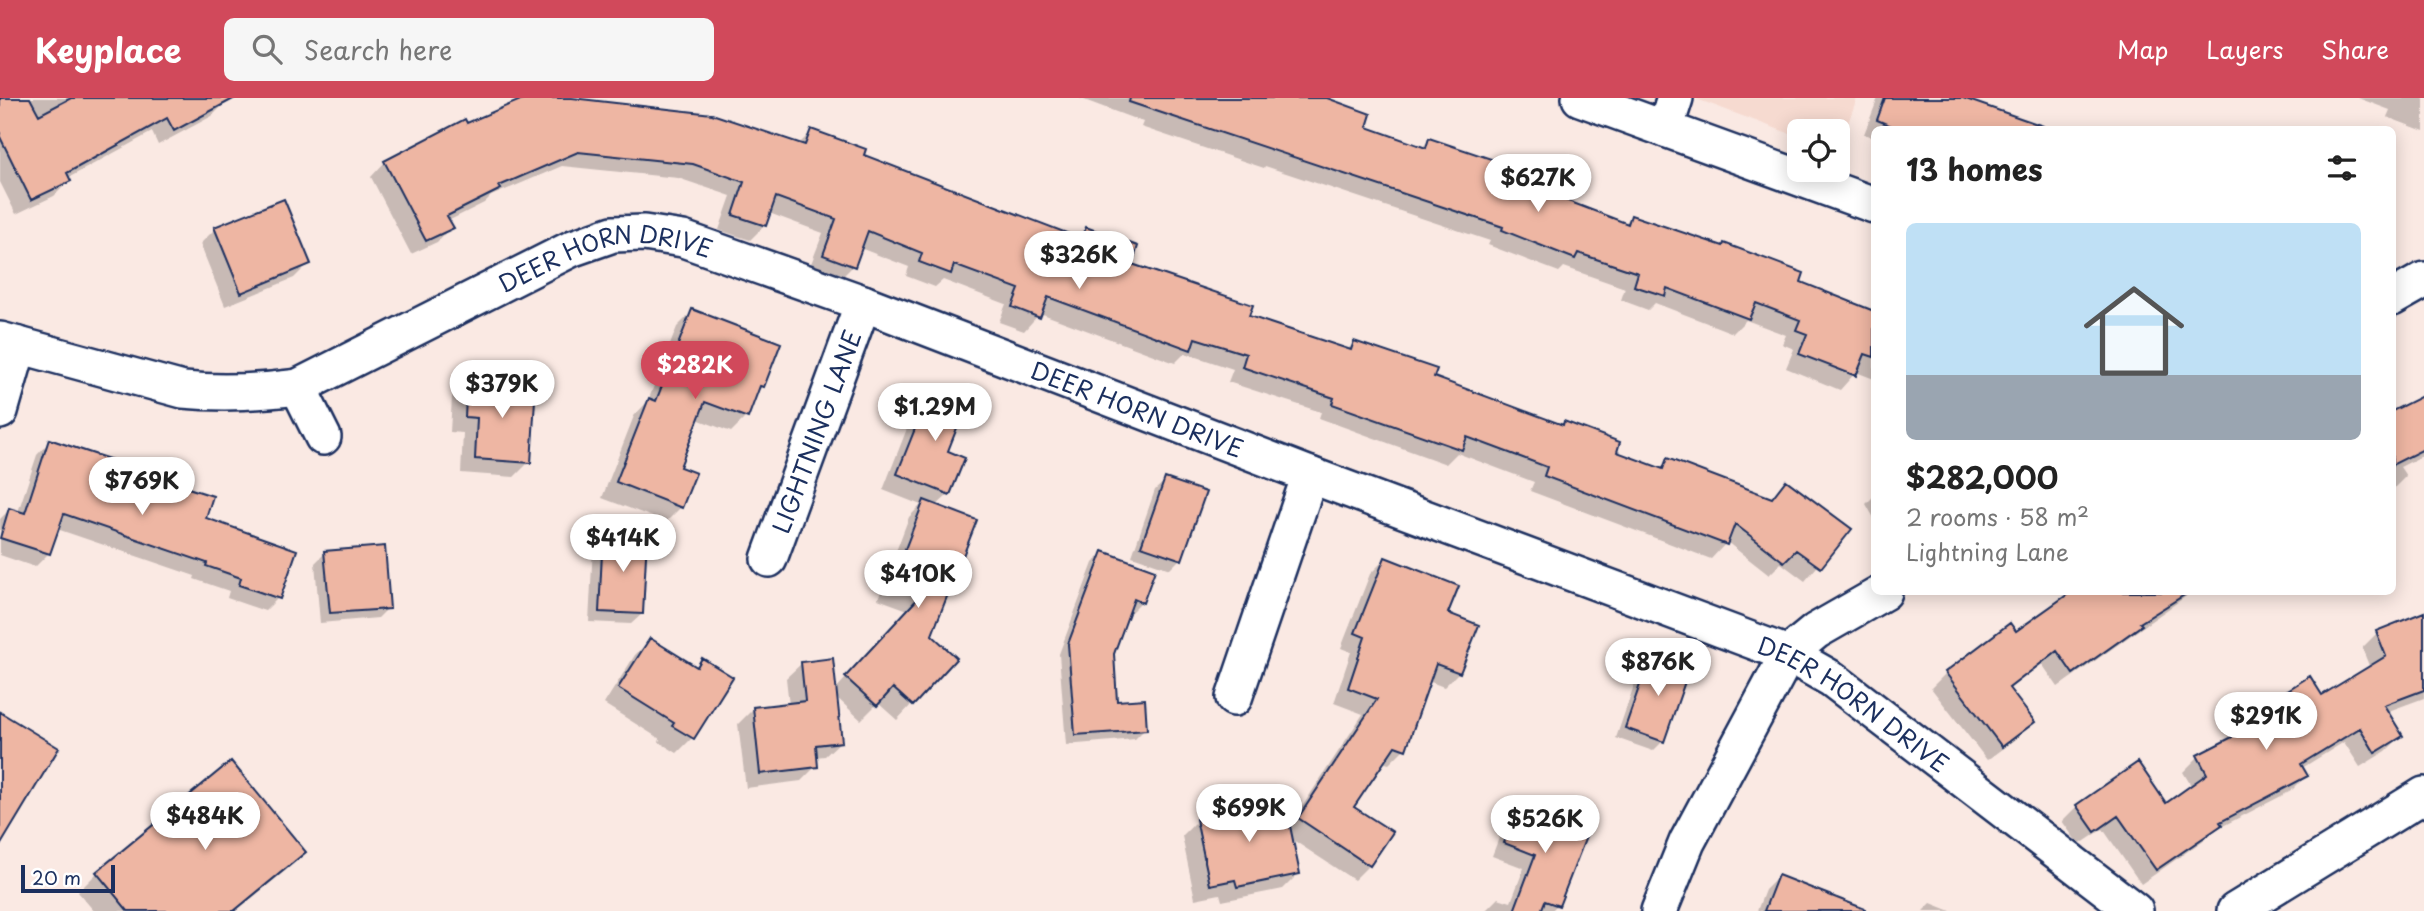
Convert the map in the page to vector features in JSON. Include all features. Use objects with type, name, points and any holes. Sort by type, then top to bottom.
[{"type":"street","points":[[1580,98],[1670,113],[1871,204]]},
{"type":"street","name":"DEER HORN DRIVE","points":[[10,342],[183,390],[224,393],[298,387],[573,248],[613,234],[644,233],[683,239],[863,303],[1310,475],[1788,654],[1832,679],[2135,911]]},
{"type":"street","points":[[2396,296],[2424,280]]},
{"type":"street","name":"LIGHTNING LANE","points":[[769,559],[863,303]]},
{"type":"street","points":[[0,411],[10,342]]},
{"type":"street","points":[[298,387],[323,437]]},
{"type":"street","points":[[1234,698],[1310,475]]},
{"type":"street","points":[[1659,911],[1687,842],[1788,654],[1816,631],[1879,595]]},
{"type":"street","points":[[2235,911],[2424,795]]},
{"type":"shaded area","points":[[1694,98],[1857,98],[1849,119],[1787,119],[1787,133]]},
{"type":"building","points":[[0,98],[30,98],[39,115],[71,98],[235,98],[174,131],[167,118],[67,173],[71,181],[31,200],[0,137]]},
{"type":"building","points":[[525,98],[572,98],[712,114],[805,145],[811,129],[866,149],[864,155],[1082,239],[1086,227],[1138,246],[1132,264],[1253,305],[1249,316],[1351,350],[1354,341],[1437,369],[1434,377],[1563,425],[1564,421],[1620,442],[1617,452],[1663,469],[1667,458],[1772,498],[1786,480],[1852,529],[1821,568],[1796,550],[1784,562],[1735,524],[1727,545],[1544,476],[1547,467],[1467,437],[1462,450],[1332,404],[1334,398],[1242,367],[1246,354],[1195,338],[1191,350],[1048,297],[1040,318],[1012,307],[1019,289],[954,265],[951,274],[919,262],[922,253],[868,231],[855,267],[823,255],[836,219],[776,197],[766,226],[733,215],[744,182],[693,164],[578,152],[499,186],[501,189],[447,216],[454,228],[426,241],[384,161],[465,119],[467,123]]},
{"type":"building","points":[[1130,98],[1327,98],[1371,114],[1367,127],[1426,148],[1429,138],[1553,180],[1547,193],[1628,224],[1631,215],[1723,246],[1724,243],[1804,273],[1801,282],[1871,310],[1871,356],[1865,354],[1856,376],[1799,354],[1807,334],[1796,330],[1800,320],[1756,303],[1749,319],[1667,288],[1665,296],[1634,286],[1638,273],[1578,253],[1575,259],[1502,230],[1503,227],[1129,102]]},
{"type":"building","points":[[1885,98],[1963,98],[2043,126],[1891,126],[1877,120]]},
{"type":"building","points":[[284,199],[311,264],[241,293],[214,227]]},
{"type":"building","points":[[692,309],[781,343],[764,387],[760,386],[748,418],[705,402],[680,467],[696,473],[682,508],[616,482],[649,398],[656,401]]},
{"type":"building","points":[[467,380],[536,384],[531,463],[475,459],[477,418],[465,417]]},
{"type":"building","points":[[932,386],[968,400],[948,451],[965,458],[950,495],[897,474]]},
{"type":"building","points":[[2424,395],[2424,449],[2396,463],[2396,409]]},
{"type":"building","points":[[49,439],[124,464],[123,467],[213,496],[206,518],[297,550],[280,599],[239,585],[241,578],[206,566],[207,563],[64,514],[50,554],[0,538],[9,508],[25,513]]},
{"type":"building","points":[[1165,478],[1206,492],[1182,560],[1141,546]]},
{"type":"building","points":[[924,500],[977,520],[932,635],[957,658],[913,706],[893,688],[877,706],[845,677],[921,595],[892,583]]},
{"type":"building","points":[[603,534],[647,536],[643,614],[599,612]]},
{"type":"building","points":[[385,546],[390,609],[330,613],[324,551]]},
{"type":"building","points":[[1103,551],[1155,570],[1143,603],[1134,599],[1114,654],[1117,701],[1145,699],[1147,730],[1075,735],[1068,644]]},
{"type":"building","points":[[1385,557],[1459,586],[1448,613],[1479,625],[1460,673],[1436,664],[1406,750],[1395,746],[1354,807],[1393,832],[1370,866],[1298,818],[1377,699],[1348,688],[1365,637],[1355,633]]},
{"type":"building","points":[[2067,595],[2184,595],[2140,623],[2142,625],[2073,674],[2057,651],[2009,688],[2035,722],[2002,747],[1945,672],[2010,623],[2016,631]]},
{"type":"building","points":[[2424,612],[2424,690],[2384,705],[2403,736],[2375,753],[2360,728],[2301,764],[2308,776],[2220,822],[2222,825],[2156,870],[2118,816],[2095,832],[2076,805],[2138,762],[2166,803],[2207,774],[2197,755],[2283,711],[2275,698],[2310,676],[2322,695],[2386,656],[2376,631]]},
{"type":"building","points":[[650,638],[697,667],[702,658],[733,677],[694,739],[672,726],[674,723],[618,688]]},
{"type":"building","points":[[1651,653],[1690,667],[1664,742],[1625,728]]},
{"type":"building","points":[[833,658],[842,742],[816,745],[818,767],[760,774],[753,707],[805,701],[801,662]]},
{"type":"building","points":[[0,712],[59,748],[0,846]]},
{"type":"building","points":[[231,761],[306,852],[234,911],[128,911],[96,872]]},
{"type":"building","points":[[1284,797],[1300,874],[1237,887],[1235,880],[1210,885],[1196,819],[1242,810],[1241,806]]},
{"type":"building","points":[[1520,802],[1589,829],[1559,906],[1545,901],[1541,911],[1514,911],[1535,855],[1504,843]]},
{"type":"building","points":[[1778,875],[1865,909],[1865,911],[1764,911]]}]
